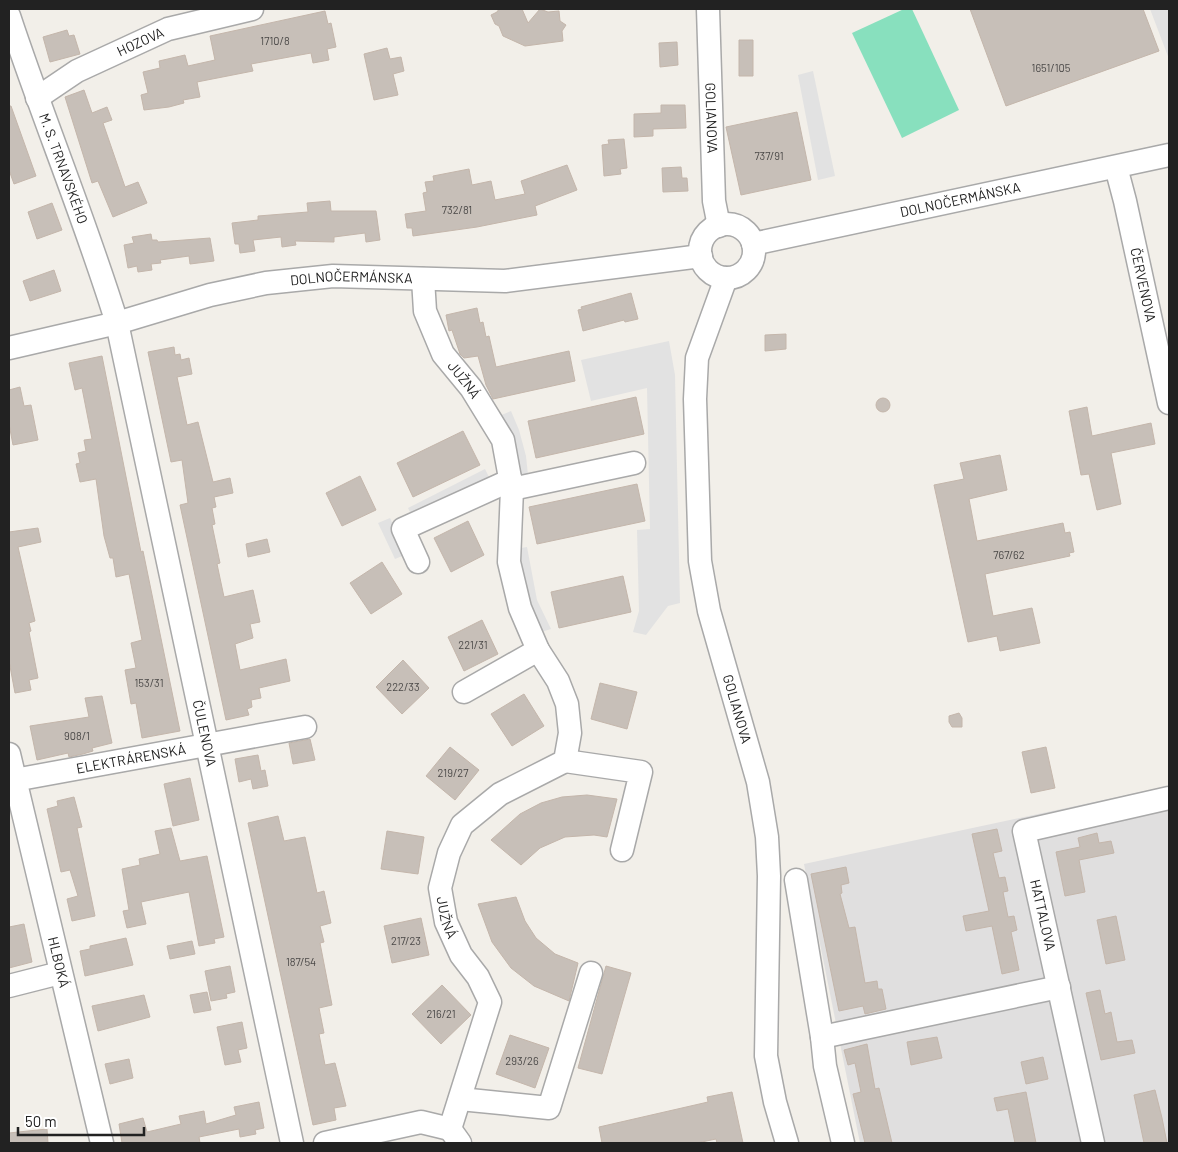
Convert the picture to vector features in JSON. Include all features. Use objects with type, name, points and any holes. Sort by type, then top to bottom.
[{"type":"street","name":"HOZOVA","points":[[36,98],[78,71],[168,29],[252,9]]},
{"type":"street","name":"GOLIANOVA","points":[[708,9],[714,201],[719,226]]},
{"type":"street","name":"M. S. TRNAVSKÉHO","points":[[9,16],[36,98],[85,223],[117,323]]},
{"type":"street","name":"DOLNOČERMÁNSKA","points":[[753,244],[871,217],[1169,155]]},
{"type":"street","name":"ČERVENOVA","points":[[1116,167],[1169,403]]},
{"type":"street","points":[[731,224],[740,227],[749,235],[753,244],[754,254],[749,267],[739,275],[726,278],[709,271],[701,256],[701,246],[704,238],[719,226],[731,224]]},
{"type":"street","name":"DOLNOČERMÁNSKA","points":[[9,348],[117,323],[210,296],[266,283],[334,276],[506,281],[701,256]]},
{"type":"street","name":"GOLIANOVA","points":[[726,278],[697,358],[695,399],[700,561],[710,611],[758,782],[767,837],[769,876],[766,1056],[787,1143]]},
{"type":"street","name":"JUŽNÁ","points":[[423,279],[425,311],[443,354],[471,388],[503,440],[511,484],[509,562],[520,608],[538,650],[558,681],[567,704],[570,733],[565,761],[500,794],[462,825],[448,853],[440,888],[446,922],[461,955],[478,977],[490,1002],[460,1099],[455,1136]]},
{"type":"street","name":"ČULENOVA","points":[[117,323],[292,1143]]},
{"type":"street","points":[[418,562],[403,529],[511,484],[634,463]]},
{"type":"street","points":[[464,692],[538,650]]},
{"type":"street","name":"ELEKTRÁRENSKÁ","points":[[12,780],[305,727]]},
{"type":"street","name":"HLBOKÁ","points":[[9,754],[12,780],[102,1143]]},
{"type":"street","points":[[565,761],[641,772],[622,850]]},
{"type":"street","name":"HATTALOVA","points":[[1092,1143],[1024,831],[1169,798]]},
{"type":"street","points":[[796,880],[822,1037],[825,1066],[843,1143]]},
{"type":"street","points":[[9,986],[60,973]]},
{"type":"street","points":[[460,1099],[549,1108],[591,973]]},
{"type":"street","points":[[822,1037],[1059,987]]},
{"type":"street","points":[[325,1143],[421,1122],[455,1136]]},
{"type":"shaded area","points":[[1150,9],[1169,9],[1169,59]]},
{"type":"shaded area","points":[[813,71],[835,176],[818,180],[798,75]]},
{"type":"shaded area","points":[[669,341],[675,375],[680,603],[668,606],[646,635],[633,632],[639,611],[637,530],[650,529],[647,388],[591,401],[581,360]]},
{"type":"shaded area","points":[[511,411],[519,430],[526,456],[528,475],[516,476],[499,416]]},
{"type":"shaded area","points":[[485,469],[491,481],[414,520],[408,508]]},
{"type":"shaded area","points":[[390,518],[407,554],[395,559],[378,523]]},
{"type":"shaded area","points":[[527,547],[537,600],[551,629],[538,633],[515,549]]},
{"type":"shaded area","points":[[1169,786],[1169,1143],[860,1143],[804,864]]},
{"type":"green space","points":[[904,9],[912,9],[959,110],[902,138],[852,33]]},
{"type":"building","points":[[499,9],[522,9],[528,23],[540,9],[548,12],[559,11],[560,21],[566,25],[562,31],[563,41],[525,46],[503,36],[491,15]]},
{"type":"building","points":[[970,9],[1143,9],[1159,51],[1006,106]]},
{"type":"building","points":[[325,11],[328,24],[331,23],[336,47],[327,49],[329,60],[313,63],[311,53],[251,64],[253,71],[197,82],[200,97],[183,100],[184,103],[169,107],[144,110],[141,95],[148,93],[143,72],[160,68],[159,61],[185,55],[188,66],[215,60],[210,36]]},
{"type":"building","points":[[67,30],[69,36],[74,35],[80,54],[50,62],[43,37]]},
{"type":"building","points":[[739,40],[753,40],[753,76],[739,76]]},
{"type":"building","points":[[677,42],[678,65],[660,67],[659,43]]},
{"type":"building","points":[[387,48],[390,59],[401,57],[404,71],[393,74],[398,95],[374,100],[364,54]]},
{"type":"building","points":[[84,90],[92,113],[107,107],[112,120],[103,123],[125,187],[138,182],[147,203],[113,217],[98,181],[92,183],[65,97]]},
{"type":"building","points":[[661,105],[685,105],[686,128],[653,129],[653,136],[634,137],[634,114],[661,113]]},
{"type":"building","points":[[9,106],[11,106],[36,176],[14,184],[9,170]]},
{"type":"building","points":[[797,112],[811,180],[741,195],[726,127]]},
{"type":"building","points":[[624,139],[627,168],[620,169],[621,174],[604,176],[602,145],[609,144],[608,140]]},
{"type":"building","points":[[567,165],[577,190],[535,206],[537,215],[477,227],[413,236],[412,228],[407,228],[405,214],[426,211],[423,193],[427,192],[425,182],[434,181],[433,176],[469,169],[472,185],[491,181],[495,200],[525,194],[521,181]]},
{"type":"building","points":[[681,167],[682,178],[687,178],[688,191],[663,192],[662,168]]},
{"type":"building","points":[[330,201],[331,211],[376,211],[380,240],[366,242],[365,233],[334,237],[334,242],[295,241],[296,245],[282,247],[281,237],[253,240],[255,251],[240,253],[239,244],[235,244],[232,223],[258,220],[258,216],[308,212],[307,203]]},
{"type":"building","points":[[52,203],[62,230],[37,239],[28,212]]},
{"type":"building","points":[[151,234],[152,240],[157,240],[158,242],[210,238],[214,261],[190,264],[189,256],[160,260],[161,263],[151,264],[152,270],[138,272],[137,266],[128,268],[124,245],[134,243],[132,237]]},
{"type":"building","points":[[54,270],[61,291],[30,301],[23,281]]},
{"type":"building","points":[[631,293],[638,319],[625,322],[624,320],[583,331],[578,310],[582,309],[581,307]]},
{"type":"building","points":[[477,308],[480,323],[483,322],[486,337],[489,336],[496,367],[569,351],[575,381],[493,399],[486,385],[478,356],[464,358],[460,354],[452,330],[449,331],[446,315]]},
{"type":"building","points":[[786,334],[786,349],[765,351],[765,335]]},
{"type":"building","points":[[174,347],[175,355],[180,354],[181,360],[189,358],[192,374],[177,377],[187,425],[198,422],[213,482],[230,478],[233,493],[214,497],[216,507],[212,508],[215,524],[212,525],[220,563],[217,564],[224,597],[253,590],[260,622],[250,624],[253,638],[235,644],[240,670],[286,659],[290,681],[259,688],[261,698],[251,700],[252,707],[247,709],[249,715],[226,720],[180,505],[188,503],[182,460],[171,462],[148,352]]},
{"type":"building","points":[[102,356],[141,552],[143,551],[180,731],[142,738],[136,703],[131,704],[125,670],[136,668],[131,643],[142,640],[129,574],[116,577],[113,558],[110,558],[104,536],[96,479],[80,482],[76,464],[80,463],[78,453],[86,451],[84,440],[92,439],[82,388],[75,390],[69,363]]},
{"type":"building","points":[[20,387],[24,406],[31,405],[38,440],[13,445],[9,424],[9,390]]},
{"type":"building","points":[[636,397],[644,434],[536,458],[528,421]]},
{"type":"building","points":[[883,398],[888,400],[890,405],[888,410],[883,412],[878,410],[876,405],[878,400]]},
{"type":"building","points":[[1087,407],[1092,436],[1151,423],[1155,444],[1111,453],[1121,504],[1097,510],[1089,474],[1081,475],[1069,411]]},
{"type":"building","points":[[463,431],[480,465],[413,497],[397,463]]},
{"type":"building","points":[[1000,455],[1007,490],[969,499],[977,541],[1063,523],[1065,533],[1070,532],[1074,552],[1069,553],[1070,556],[985,574],[993,616],[1032,608],[1040,643],[1000,651],[997,636],[968,642],[934,485],[964,479],[960,463]]},
{"type":"building","points":[[360,476],[376,510],[342,526],[326,493]]},
{"type":"building","points":[[637,484],[645,521],[537,544],[529,507]]},
{"type":"building","points":[[468,521],[484,555],[451,572],[434,538]]},
{"type":"building","points":[[38,528],[41,542],[18,547],[35,621],[29,623],[31,631],[29,632],[38,678],[29,680],[31,690],[15,693],[9,661],[9,532]]},
{"type":"building","points":[[267,539],[270,552],[248,557],[246,544]]},
{"type":"building","points":[[382,562],[402,594],[371,614],[350,583]]},
{"type":"building","points":[[623,576],[631,612],[559,628],[551,592]]},
{"type":"building","points":[[482,620],[498,654],[464,671],[448,637]]},
{"type":"building","points":[[403,660],[429,688],[402,714],[376,687]]},
{"type":"building","points":[[600,683],[637,692],[627,729],[591,719]]},
{"type":"building","points":[[524,694],[544,726],[512,746],[491,714]]},
{"type":"building","points":[[102,696],[112,743],[92,748],[93,751],[83,754],[69,757],[68,753],[37,760],[30,726],[89,717],[85,698]]},
{"type":"building","points":[[959,713],[962,718],[962,727],[952,727],[949,722],[949,716]]},
{"type":"building","points":[[310,739],[315,760],[293,764],[289,743]]},
{"type":"building","points":[[450,747],[479,770],[455,800],[426,776]]},
{"type":"building","points":[[1046,747],[1055,788],[1031,793],[1022,752]]},
{"type":"building","points":[[258,755],[261,771],[265,770],[268,786],[253,789],[251,779],[239,782],[235,759]]},
{"type":"building","points":[[190,778],[199,820],[173,826],[164,784]]},
{"type":"building","points":[[587,795],[617,799],[607,837],[594,835],[565,837],[540,848],[521,865],[491,840],[520,814],[541,803],[562,797]]},
{"type":"building","points":[[74,797],[82,827],[77,828],[95,916],[72,921],[67,899],[78,896],[70,870],[61,872],[47,809],[58,806],[57,801]]},
{"type":"building","points":[[278,816],[284,841],[305,837],[317,893],[324,891],[331,923],[320,926],[324,942],[320,943],[332,1005],[319,1008],[324,1033],[319,1034],[325,1065],[335,1063],[346,1106],[334,1108],[336,1120],[313,1125],[248,823]]},
{"type":"building","points":[[171,828],[180,861],[207,856],[224,937],[214,939],[215,943],[199,946],[189,892],[141,902],[146,924],[127,928],[123,911],[129,910],[122,869],[140,865],[139,859],[160,854],[155,831]]},
{"type":"building","points":[[997,829],[1002,851],[993,853],[999,878],[1005,877],[1008,891],[1003,892],[1008,917],[1014,916],[1017,930],[1011,932],[1019,970],[1002,974],[992,926],[966,931],[963,916],[989,911],[972,834]]},
{"type":"building","points":[[387,831],[424,837],[418,874],[381,869]]},
{"type":"building","points":[[1097,833],[1099,843],[1111,841],[1114,853],[1079,860],[1085,892],[1065,896],[1056,852],[1080,847],[1078,838]]},
{"type":"building","points":[[846,867],[849,883],[841,885],[842,893],[840,894],[849,928],[855,927],[865,983],[877,981],[878,989],[882,989],[886,1009],[865,1014],[863,1006],[839,1011],[811,874]]},
{"type":"building","points":[[516,897],[525,921],[536,938],[555,954],[578,963],[569,1001],[534,986],[511,968],[492,942],[478,904]]},
{"type":"building","points":[[1116,916],[1125,960],[1106,964],[1097,920]]},
{"type":"building","points":[[421,918],[429,955],[392,963],[384,926]]},
{"type":"building","points":[[24,924],[32,962],[9,968],[9,927]]},
{"type":"building","points":[[126,938],[133,965],[85,976],[80,951],[90,949],[90,946]]},
{"type":"building","points":[[192,941],[195,954],[170,959],[167,946]]},
{"type":"building","points":[[230,966],[235,992],[226,994],[227,998],[211,1001],[205,971]]},
{"type":"building","points":[[606,966],[631,973],[602,1074],[578,1068]]},
{"type":"building","points":[[442,985],[471,1015],[441,1044],[412,1014]]},
{"type":"building","points":[[1100,990],[1105,1014],[1111,1012],[1117,1042],[1132,1040],[1135,1053],[1101,1060],[1086,993]]},
{"type":"building","points":[[207,992],[211,1010],[194,1013],[190,995]]},
{"type":"building","points":[[144,995],[150,1017],[98,1031],[92,1006]]},
{"type":"building","points":[[242,1022],[247,1048],[238,1050],[241,1062],[225,1065],[217,1027]]},
{"type":"building","points":[[510,1035],[549,1048],[535,1088],[496,1074]]},
{"type":"building","points":[[937,1037],[942,1058],[911,1065],[907,1042]]},
{"type":"building","points":[[867,1044],[875,1089],[879,1088],[892,1143],[865,1143],[853,1094],[861,1092],[855,1063],[848,1065],[844,1050]]},
{"type":"building","points":[[1043,1057],[1048,1079],[1026,1084],[1021,1062]]},
{"type":"building","points":[[129,1059],[133,1078],[110,1084],[105,1064]]},
{"type":"building","points":[[1155,1090],[1167,1143],[1144,1143],[1134,1095]]},
{"type":"building","points":[[732,1092],[743,1143],[717,1143],[716,1139],[697,1143],[602,1143],[599,1127],[708,1102],[707,1097]]},
{"type":"building","points":[[1026,1092],[1036,1143],[1015,1143],[1008,1109],[997,1111],[994,1098]]},
{"type":"building","points":[[259,1102],[264,1128],[255,1130],[256,1134],[240,1137],[239,1129],[199,1137],[200,1143],[122,1143],[119,1124],[143,1118],[147,1132],[181,1124],[179,1116],[204,1111],[206,1124],[236,1115],[234,1107]]},
{"type":"building","points":[[47,1129],[48,1143],[9,1143],[9,1133]]}]
